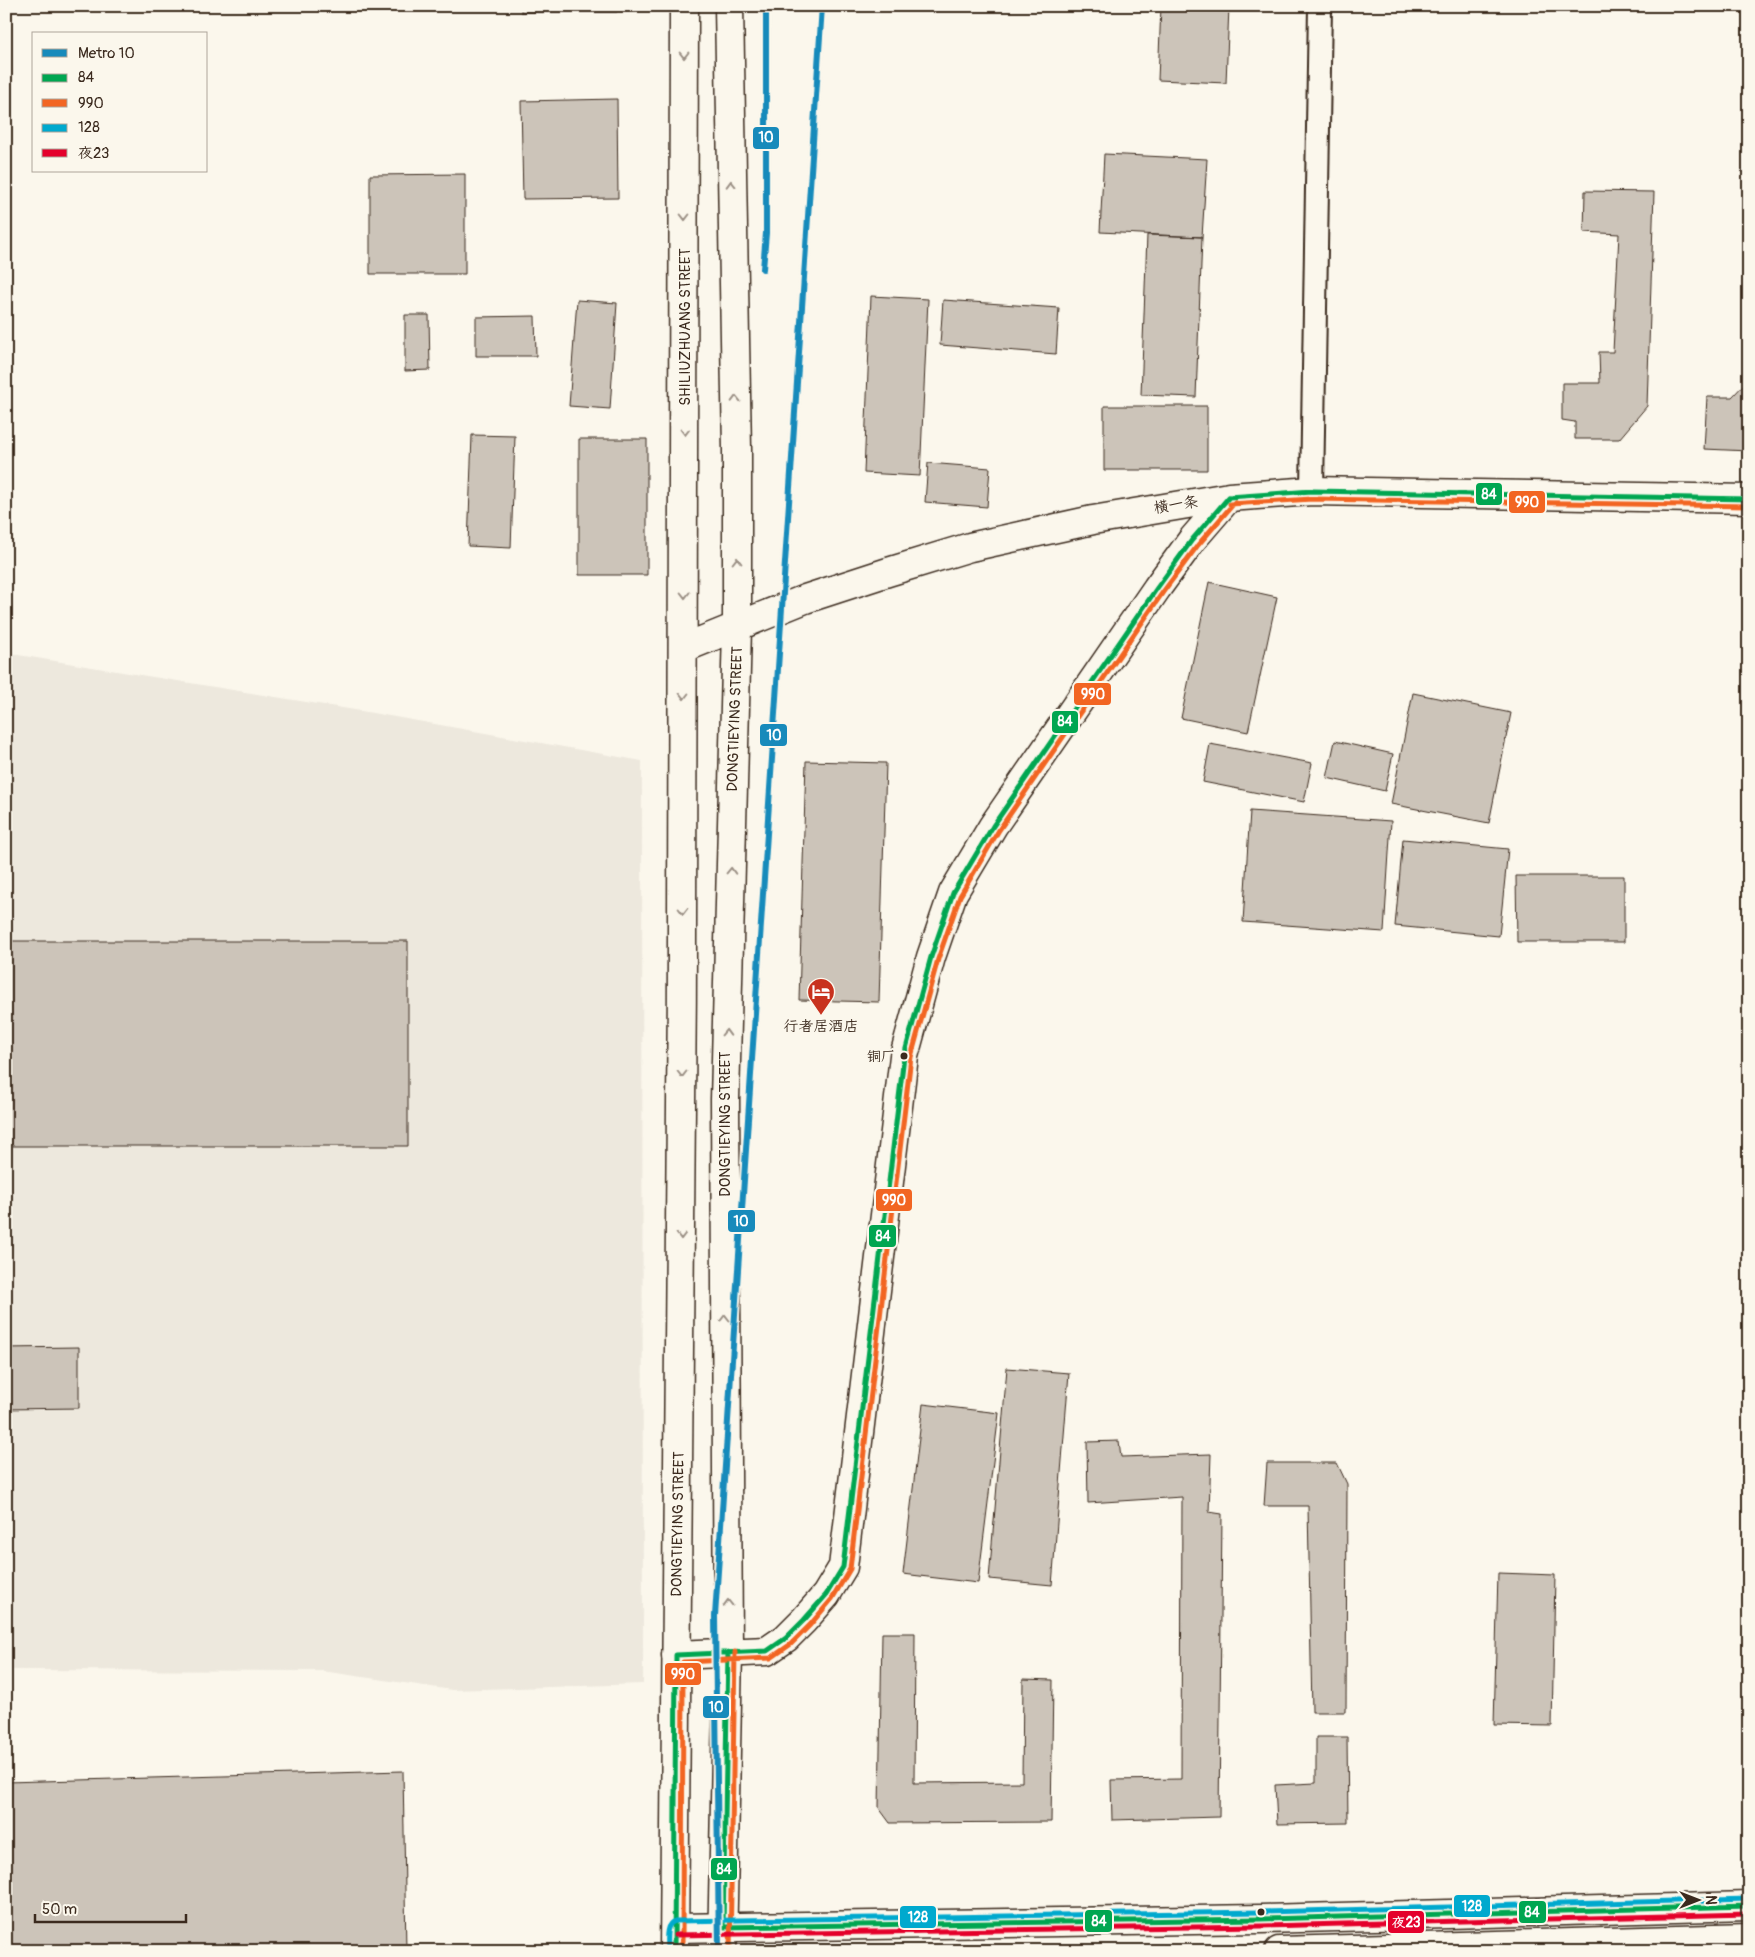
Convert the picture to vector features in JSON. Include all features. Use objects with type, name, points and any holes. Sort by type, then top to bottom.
[{"type":"main road","name":"SHILIUZHUANG STREET","points":[[684,6],[686,294],[684,648]]},
{"type":"main road","points":[[729,6],[737,628]]},
{"type":"main road","name":"横一条","points":[[684,648],[805,599],[970,547],[1093,520],[1229,496],[1312,491],[1749,499]]},
{"type":"main road","points":[[676,1655],[767,1651],[786,1638],[826,1595],[844,1567],[904,1056],[931,957],[953,893],[992,826],[1192,540],[1229,496]]},
{"type":"main road","name":"DONGTIEYING STREET","points":[[722,1939],[728,1652],[725,1100],[737,628]]},
{"type":"main road","name":"DONGTIEYING STREET","points":[[674,1939],[684,648]]},
{"type":"main road","points":[[674,1939],[1749,1906]]},
{"type":"main road","points":[[1279,1951],[1445,1949],[1749,1938]]},
{"type":"street","points":[[1312,491],[1320,6]]},
{"type":"street","points":[[1442,1914],[1445,1949]]},
{"type":"shaded area","points":[[6,653],[367,712],[642,761],[643,1684],[452,1690],[322,1671],[6,1670]]},
{"type":"building","points":[[521,6],[617,6],[617,12],[521,12]]},
{"type":"building","points":[[1161,6],[1229,6],[1226,83],[1158,80]]},
{"type":"building","points":[[617,99],[618,198],[523,199],[521,101]]},
{"type":"building","points":[[1104,154],[1207,159],[1202,237],[1100,232]]},
{"type":"building","points":[[465,174],[465,274],[370,274],[370,175]]},
{"type":"building","points":[[1585,191],[1654,192],[1647,406],[1619,439],[1575,439],[1575,422],[1562,420],[1562,383],[1600,383],[1599,352],[1613,352],[1619,234],[1584,232]]},
{"type":"building","points":[[1147,235],[1202,237],[1196,397],[1141,395]]},
{"type":"building","points":[[871,296],[928,299],[920,476],[864,473]]},
{"type":"building","points":[[577,300],[617,303],[610,409],[569,406]]},
{"type":"building","points":[[943,300],[1059,308],[1056,354],[940,345]]},
{"type":"building","points":[[405,315],[429,315],[430,370],[405,371]]},
{"type":"building","points":[[535,316],[536,356],[476,356],[476,317]]},
{"type":"building","points":[[1749,379],[1749,451],[1704,449],[1707,397],[1732,397]]},
{"type":"building","points":[[1104,406],[1207,406],[1207,470],[1104,470]]},
{"type":"building","points":[[472,435],[515,436],[511,548],[468,546]]},
{"type":"building","points":[[579,439],[647,439],[647,575],[579,575]]},
{"type":"building","points":[[928,463],[990,468],[987,507],[925,502]]},
{"type":"building","points":[[1209,582],[1277,597],[1248,732],[1181,718]]},
{"type":"building","points":[[1413,693],[1511,713],[1489,823],[1391,804]]},
{"type":"building","points":[[1335,741],[1393,754],[1385,791],[1327,778]]},
{"type":"building","points":[[1210,744],[1312,763],[1304,802],[1203,782]]},
{"type":"building","points":[[806,761],[886,763],[879,1002],[799,1000]]},
{"type":"building","points":[[1250,811],[1391,821],[1384,932],[1243,922]]},
{"type":"building","points":[[1403,839],[1508,849],[1499,936],[1395,926]]},
{"type":"building","points":[[1516,876],[1624,876],[1624,942],[1517,942]]},
{"type":"building","points":[[6,941],[408,941],[408,1146],[6,1146]]},
{"type":"building","points":[[79,1347],[79,1408],[6,1409],[6,1348]]},
{"type":"building","points":[[1007,1368],[1069,1373],[1052,1585],[989,1579]]},
{"type":"building","points":[[923,1404],[999,1413],[978,1583],[903,1574]]},
{"type":"building","points":[[1119,1441],[1121,1457],[1211,1454],[1209,1512],[1222,1514],[1219,1817],[1112,1820],[1111,1780],[1181,1779],[1182,1497],[1088,1503],[1087,1442]]},
{"type":"building","points":[[1267,1463],[1337,1463],[1347,1484],[1346,1712],[1312,1712],[1308,1506],[1264,1506]]},
{"type":"building","points":[[1498,1573],[1555,1575],[1552,1726],[1494,1725]]},
{"type":"building","points":[[882,1633],[915,1633],[914,1783],[1022,1782],[1023,1679],[1053,1680],[1051,1822],[890,1823],[879,1808]]},
{"type":"building","points":[[1316,1737],[1347,1737],[1348,1823],[1277,1824],[1275,1785],[1316,1783]]},
{"type":"building","points":[[403,1771],[406,1951],[6,1951],[6,1782]]},
{"type":"metro line","name":"10","points":[[763,269],[766,233],[766,6]]},
{"type":"metro line","name":"10","points":[[719,1951],[715,1616],[822,6]]},
{"type":"transit line","name":"84","points":[[1229,497],[1312,491],[1749,499]]},
{"type":"transit line","name":"84","points":[[674,1951],[676,1655],[767,1651],[786,1638],[804,1620],[826,1595],[843,1567],[904,1056],[931,957],[953,893],[993,826],[1157,588],[1192,540],[1229,497]]},
{"type":"transit line","name":"990","points":[[1230,504],[1312,499],[1749,506]]},
{"type":"transit line","name":"990","points":[[682,1951],[683,1662],[771,1658],[791,1644],[810,1625],[832,1599],[850,1569],[911,1057],[938,959],[960,896],[999,830],[1163,592],[1198,545],[1235,502]]},
{"type":"transit line","name":"84","points":[[728,1652],[723,1927],[1261,1919],[1749,1906]]},
{"type":"transit line","name":"990","points":[[730,1951],[735,1652]]},
{"type":"transit line","name":"128","points":[[667,1951],[668,1929],[671,1923],[675,1921],[1261,1912],[1749,1899]]},
{"type":"transit line","name":"夜23","points":[[675,1935],[1261,1926],[1749,1914]]},
{"type":"place","name":"行者居酒店","points":[[821,1016]]},
{"type":"place","name":"铜厂","points":[[904,1056]]}]
